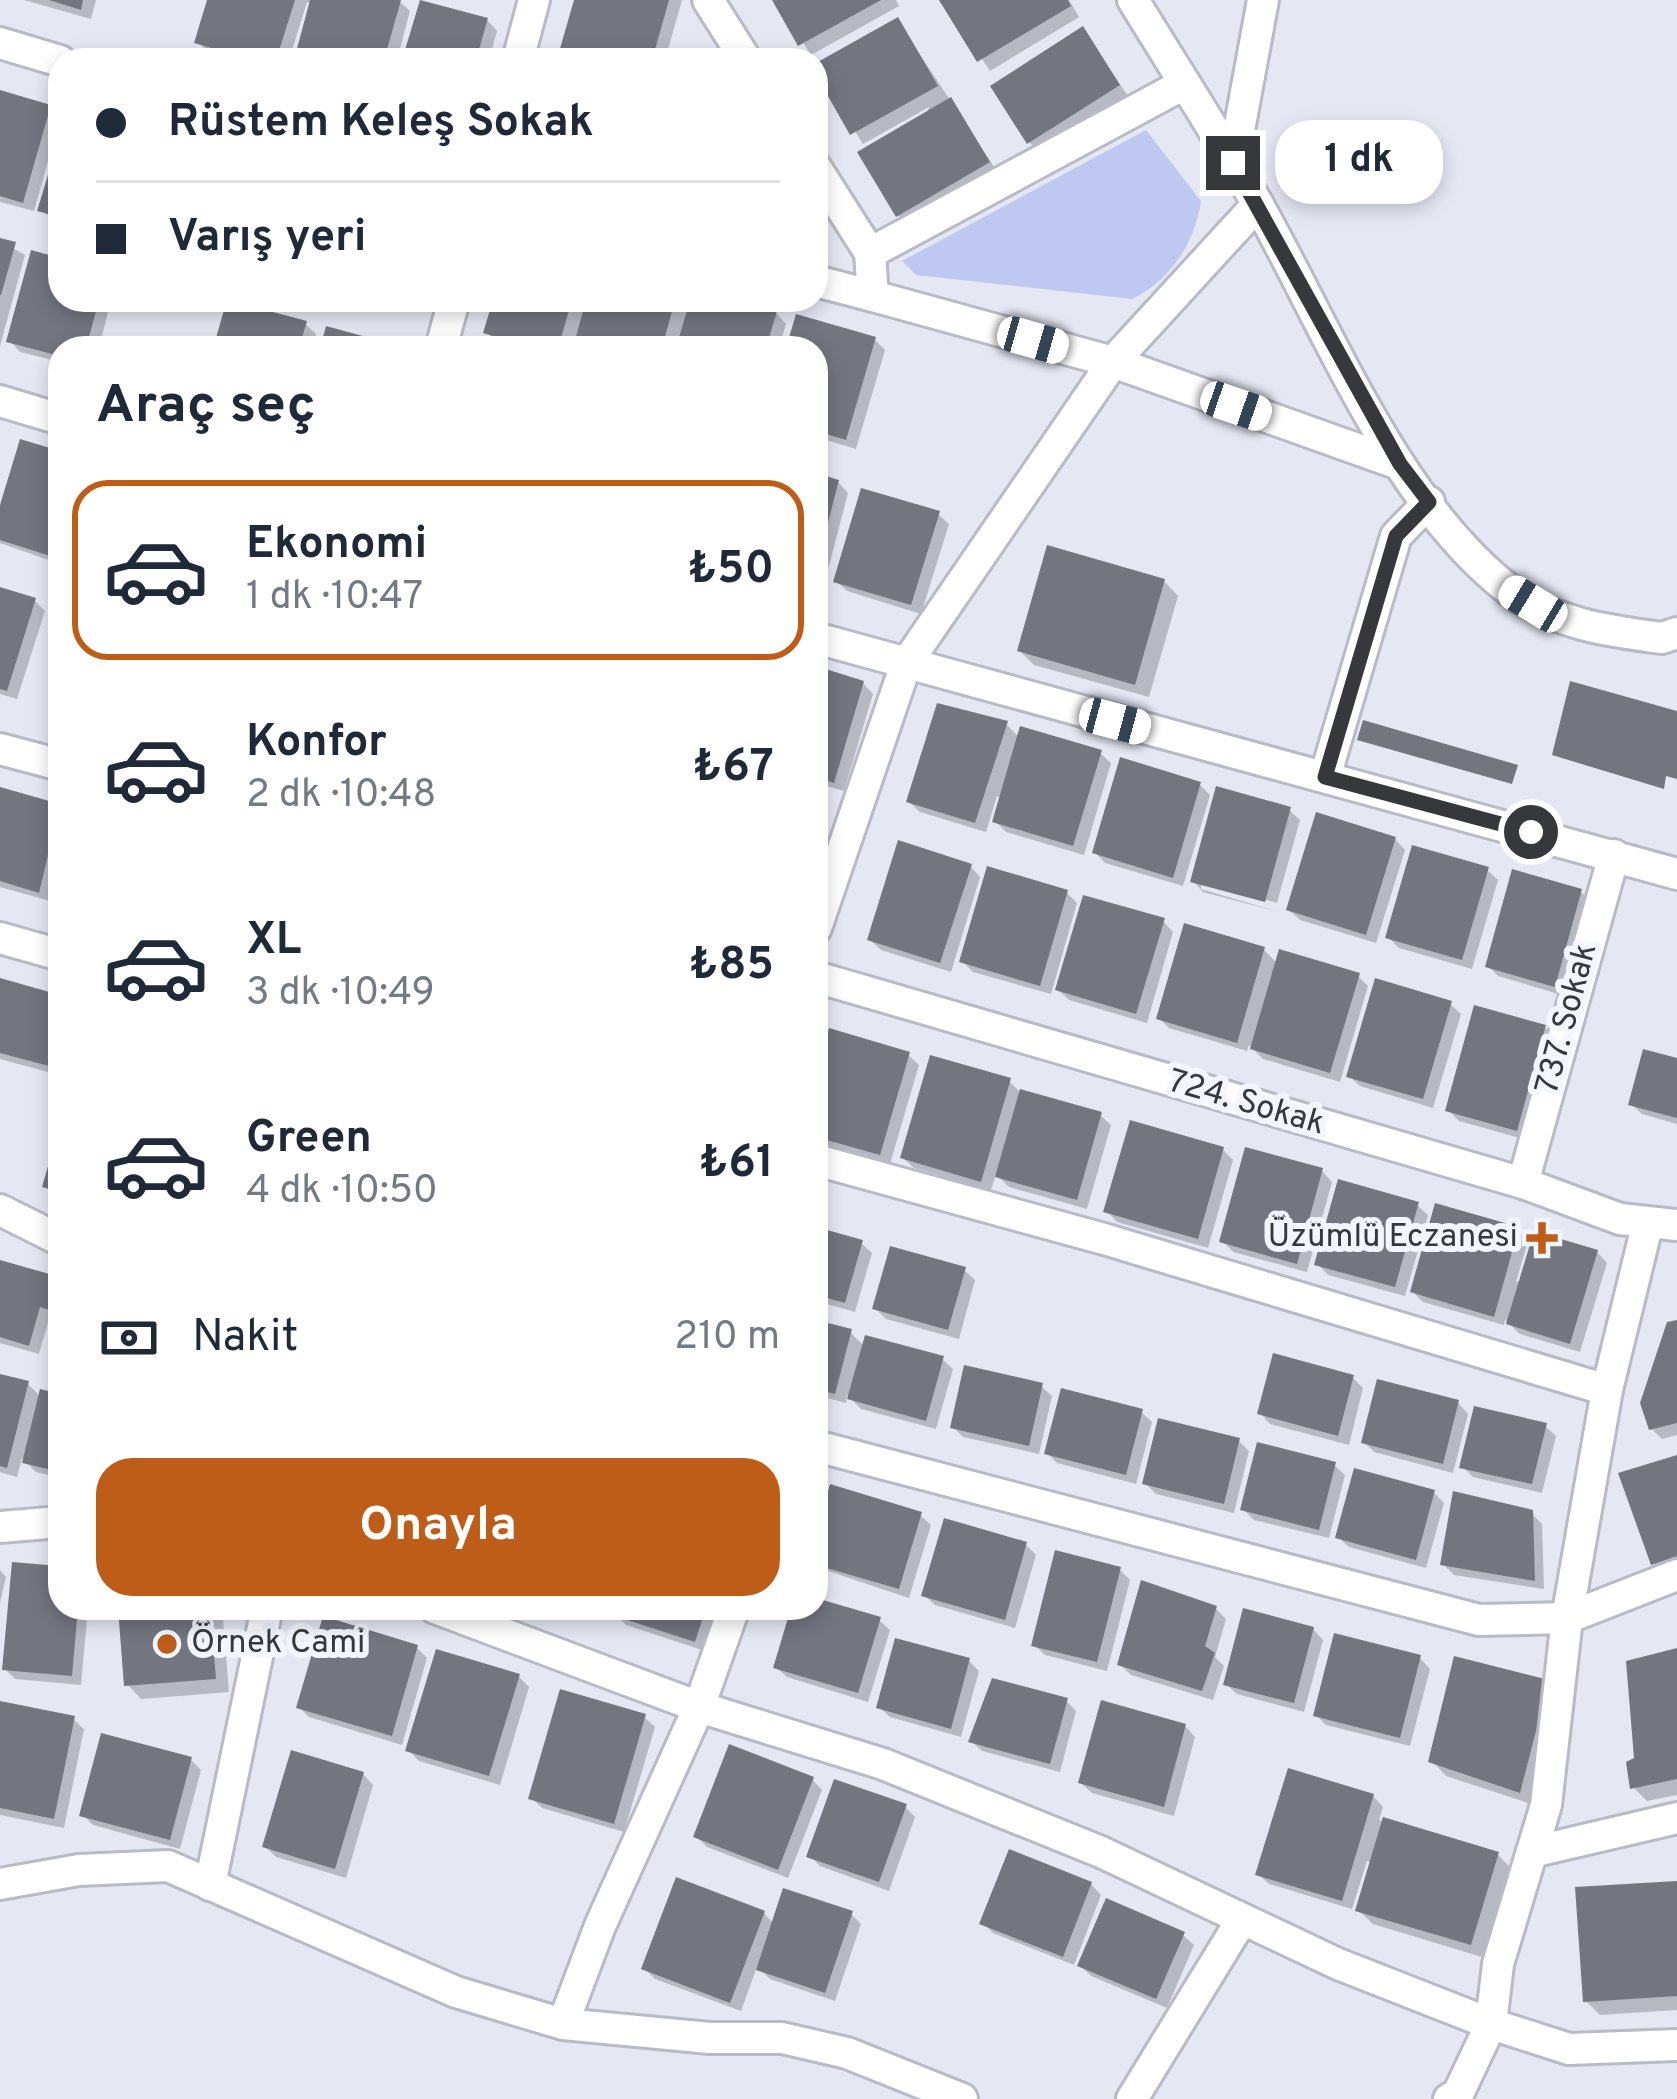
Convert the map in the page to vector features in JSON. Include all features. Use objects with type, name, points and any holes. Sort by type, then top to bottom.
[{"type":"street","points":[[521,48],[534,0]]},
{"type":"street","points":[[708,0],[738,48]]},
{"type":"street","points":[[1133,0],[1258,204],[1400,464],[1429,502],[1508,589],[1559,620],[1662,638],[1677,633]]},
{"type":"street","points":[[1233,163],[1263,0]]},
{"type":"street","points":[[0,44],[48,58]]},
{"type":"street","points":[[870,253],[1184,84]]},
{"type":"street","points":[[828,187],[870,253],[873,296]]},
{"type":"street","points":[[828,893],[906,664],[1113,362],[1258,204]]},
{"type":"street","points":[[828,283],[1113,362],[1400,464]]},
{"type":"street","points":[[0,401],[48,415]]},
{"type":"street","points":[[1325,777],[1396,536],[1429,502]]},
{"type":"street","points":[[828,641],[1677,874]]},
{"type":"street","points":[[0,749],[48,762]]},
{"type":"street","name":"737. Sokak","points":[[1523,1183],[1614,855]]},
{"type":"street","points":[[0,938],[48,952]]},
{"type":"street","name":"724. Sokak","points":[[828,980],[1662,1225]]},
{"type":"street","points":[[828,1163],[1104,1239],[1607,1390]]},
{"type":"street","points":[[0,1210],[48,1234]]},
{"type":"street","points":[[1448,2099],[1458,2094],[1491,2024],[1498,1964],[1546,1805],[1567,1618],[1607,1390],[1662,1225]]},
{"type":"street","points":[[828,1449],[1479,1620],[1567,1618],[1677,1575]]},
{"type":"street","points":[[0,1527],[48,1523]]},
{"type":"street","points":[[210,1885],[265,1620]]},
{"type":"street","points":[[467,1620],[700,1706],[883,1765],[1101,1852],[1241,1921],[1491,2024],[1570,2049],[1677,2045]]},
{"type":"street","points":[[563,2024],[600,1926],[700,1706],[730,1620]]},
{"type":"street","points":[[1532,1852],[1677,1818]]},
{"type":"street","points":[[0,1884],[80,1870],[168,1866],[243,1894],[456,1992],[563,2024],[710,2038],[782,2038],[847,2053],[962,2099]]},
{"type":"street","points":[[1132,2099],[1241,1921]]},
{"type":"shaded area","points":[[1146,130],[1201,201],[1193,232],[1178,259],[1158,282],[1132,299],[916,275],[902,261]]},
{"type":"building","points":[[49,0],[83,0],[81,10]]},
{"type":"building","points":[[207,0],[295,0],[280,48],[211,48],[194,43]]},
{"type":"building","points":[[310,0],[401,0],[387,48],[297,48]]},
{"type":"building","points":[[420,0],[488,18],[479,48],[406,48]]},
{"type":"building","points":[[574,0],[669,0],[655,48],[560,48]]},
{"type":"building","points":[[772,0],[881,0],[798,46]]},
{"type":"building","points":[[939,0],[1068,0],[1071,6],[977,62]]},
{"type":"building","points":[[898,17],[938,86],[850,135],[828,96],[828,56]]},
{"type":"building","points":[[1083,26],[1120,85],[1027,144],[990,86]]},
{"type":"building","points":[[0,90],[48,104],[48,116],[23,203],[0,196]]},
{"type":"building","points":[[951,97],[990,162],[896,217],[857,152]]},
{"type":"building","points":[[48,175],[48,214],[37,211]]},
{"type":"building","points":[[0,238],[16,242],[1,295],[0,295]]},
{"type":"building","points":[[31,250],[48,255],[48,312],[96,312],[89,336],[48,336],[48,353],[6,342]]},
{"type":"building","points":[[224,312],[273,312],[307,321],[303,336],[216,336]]},
{"type":"building","points":[[489,312],[568,312],[562,336],[483,333]]},
{"type":"building","points":[[583,312],[672,312],[665,336],[576,336]]},
{"type":"building","points":[[686,312],[777,312],[770,336],[680,336]]},
{"type":"building","points":[[796,314],[876,337],[846,440],[828,435],[828,336],[790,336]]},
{"type":"building","points":[[326,326],[363,336],[323,336]]},
{"type":"building","points":[[20,439],[48,447],[48,555],[0,540],[0,505]]},
{"type":"building","points":[[828,477],[839,480],[828,522]]},
{"type":"building","points":[[861,488],[940,511],[911,605],[833,582]]},
{"type":"building","points":[[1047,545],[1165,579],[1135,685],[1017,651]]},
{"type":"building","points":[[0,587],[36,598],[7,691],[0,689]]},
{"type":"building","points":[[828,670],[864,681],[834,783],[828,781]]},
{"type":"building","points":[[1570,681],[1677,711],[1677,779],[1666,776],[1664,789],[1552,755]]},
{"type":"building","points":[[937,703],[1008,721],[975,823],[906,802]]},
{"type":"building","points":[[1363,720],[1518,765],[1512,784],[1357,740]]},
{"type":"building","points":[[1020,726],[1102,750],[1073,846],[992,822]]},
{"type":"building","points":[[1120,757],[1201,782],[1173,878],[1092,853]]},
{"type":"building","points":[[1216,786],[1291,807],[1265,902],[1190,882]]},
{"type":"building","points":[[0,787],[48,801],[48,855],[39,893],[0,881]]},
{"type":"building","points":[[1316,812],[1396,837],[1366,935],[1286,910]]},
{"type":"building","points":[[898,840],[972,864],[940,963],[867,940]]},
{"type":"building","points":[[1412,845],[1489,867],[1462,960],[1385,938]]},
{"type":"building","points":[[987,866],[1068,890],[1040,986],[959,962]]},
{"type":"building","points":[[1512,869],[1582,889],[1555,987],[1485,967]]},
{"type":"building","points":[[1083,895],[1165,918],[1136,1014],[1055,990]]},
{"type":"building","points":[[1184,923],[1265,947],[1237,1043],[1156,1019]]},
{"type":"building","points":[[1279,949],[1360,973],[1330,1073],[1250,1049]]},
{"type":"building","points":[[0,978],[48,992],[48,1066],[0,1053]]},
{"type":"building","points":[[1375,978],[1452,1001],[1423,1099],[1346,1077]]},
{"type":"building","points":[[1474,1005],[1546,1025],[1517,1131],[1445,1111]]},
{"type":"building","points":[[828,1031],[910,1052],[880,1155],[828,1140]]},
{"type":"building","points":[[1643,1049],[1677,1058],[1677,1118],[1628,1105]]},
{"type":"building","points":[[930,1055],[1011,1078],[981,1182],[900,1158]]},
{"type":"building","points":[[1020,1089],[1102,1112],[1077,1200],[995,1177]]},
{"type":"building","points":[[1130,1120],[1224,1147],[1198,1239],[1103,1212]]},
{"type":"building","points":[[1245,1147],[1323,1168],[1297,1264],[1219,1242]]},
{"type":"building","points":[[1338,1179],[1419,1202],[1395,1287],[1314,1265]]},
{"type":"building","points":[[1435,1203],[1519,1227],[1494,1317],[1410,1292]]},
{"type":"building","points":[[828,1230],[863,1240],[845,1303],[828,1298]]},
{"type":"building","points":[[1534,1231],[1598,1250],[1570,1344],[1506,1324]]},
{"type":"building","points":[[890,1246],[966,1267],[948,1330],[872,1309]]},
{"type":"building","points":[[0,1260],[48,1274],[48,1310],[40,1307],[29,1346],[0,1337]]},
{"type":"building","points":[[1677,1320],[1677,1423],[1649,1430],[1640,1403],[1667,1322]]},
{"type":"building","points":[[828,1323],[852,1329],[835,1394],[828,1392]]},
{"type":"building","points":[[865,1335],[944,1356],[926,1421],[847,1399]]},
{"type":"building","points":[[1273,1353],[1354,1375],[1338,1436],[1257,1414]]},
{"type":"building","points":[[964,1365],[1043,1383],[1029,1446],[950,1428]]},
{"type":"building","points":[[0,1374],[29,1381],[7,1468],[0,1466]]},
{"type":"building","points":[[1377,1379],[1459,1400],[1443,1464],[1361,1443]]},
{"type":"building","points":[[1061,1388],[1143,1409],[1126,1475],[1044,1454]]},
{"type":"building","points":[[40,1389],[48,1391],[48,1469],[22,1463]]},
{"type":"building","points":[[1474,1406],[1547,1423],[1532,1484],[1459,1468]]},
{"type":"building","points":[[1158,1418],[1240,1438],[1224,1504],[1142,1484]]},
{"type":"building","points":[[1257,1442],[1336,1462],[1319,1530],[1240,1510]]},
{"type":"building","points":[[1677,1455],[1677,1556],[1651,1565],[1618,1473]]},
{"type":"building","points":[[1354,1468],[1435,1490],[1416,1560],[1335,1538]]},
{"type":"building","points":[[830,1484],[922,1512],[899,1589],[828,1568]]},
{"type":"building","points":[[1453,1491],[1533,1510],[1535,1581],[1440,1565]]},
{"type":"building","points":[[944,1518],[1027,1542],[1005,1620],[921,1596]]},
{"type":"building","points":[[1055,1550],[1121,1567],[1097,1662],[1031,1646]]},
{"type":"building","points":[[12,1562],[48,1565],[48,1620],[77,1620],[72,1676],[2,1670]]},
{"type":"building","points":[[1141,1580],[1217,1606],[1205,1646],[1215,1653],[1202,1691],[1117,1665]]},
{"type":"building","points":[[828,1602],[881,1617],[858,1693],[773,1668],[787,1620],[828,1620]]},
{"type":"building","points":[[1243,1608],[1314,1627],[1294,1703],[1223,1685]]},
{"type":"building","name":"Örnek Cami","points":[[119,1620],[211,1620],[216,1679],[124,1686]]},
{"type":"building","points":[[322,1620],[418,1645],[392,1736],[296,1708]]},
{"type":"building","points":[[627,1620],[702,1620],[695,1642]]},
{"type":"building","points":[[1334,1633],[1421,1655],[1400,1738],[1313,1716]]},
{"type":"building","points":[[895,1638],[970,1658],[951,1729],[876,1708]]},
{"type":"building","points":[[1677,1648],[1677,1779],[1630,1789],[1626,1762],[1634,1758],[1626,1661]]},
{"type":"building","points":[[436,1649],[520,1674],[489,1776],[405,1751]]},
{"type":"building","points":[[1454,1656],[1549,1680],[1520,1793],[1428,1762]]},
{"type":"building","points":[[992,1678],[1068,1698],[1050,1764],[968,1742]]},
{"type":"building","points":[[560,1689],[646,1714],[614,1824],[528,1799]]},
{"type":"building","points":[[1101,1700],[1186,1724],[1164,1807],[1078,1783]]},
{"type":"building","points":[[0,1701],[75,1716],[54,1819],[0,1808]]},
{"type":"building","points":[[101,1733],[192,1757],[170,1840],[79,1816]]},
{"type":"building","points":[[729,1744],[814,1777],[778,1870],[693,1837]]},
{"type":"building","points":[[291,1750],[364,1772],[335,1869],[262,1847]]},
{"type":"building","points":[[1288,1768],[1374,1794],[1342,1901],[1255,1875]]},
{"type":"building","points":[[834,1779],[907,1804],[879,1882],[806,1857]]},
{"type":"building","points":[[1383,1817],[1499,1852],[1471,1945],[1355,1911]]},
{"type":"building","points":[[1009,1849],[1092,1882],[1063,1957],[979,1924]]},
{"type":"building","points":[[676,1877],[765,1911],[730,2003],[641,1969]]},
{"type":"building","points":[[1677,1881],[1677,1996],[1583,2002],[1575,1887]]},
{"type":"building","points":[[783,1888],[853,1911],[825,1993],[756,1970]]},
{"type":"building","points":[[1106,1898],[1185,1932],[1156,1999],[1077,1966]]},
{"type":"place","name":"Üzümlü Eczanesi","points":[[1542,1238]]},
{"type":"place","name":"Örnek Cami","points":[[167,1644]]},
{"type":"route","points":[[1233,163],[1400,464],[1429,502],[1396,536],[1325,777],[1531,832]]}]
